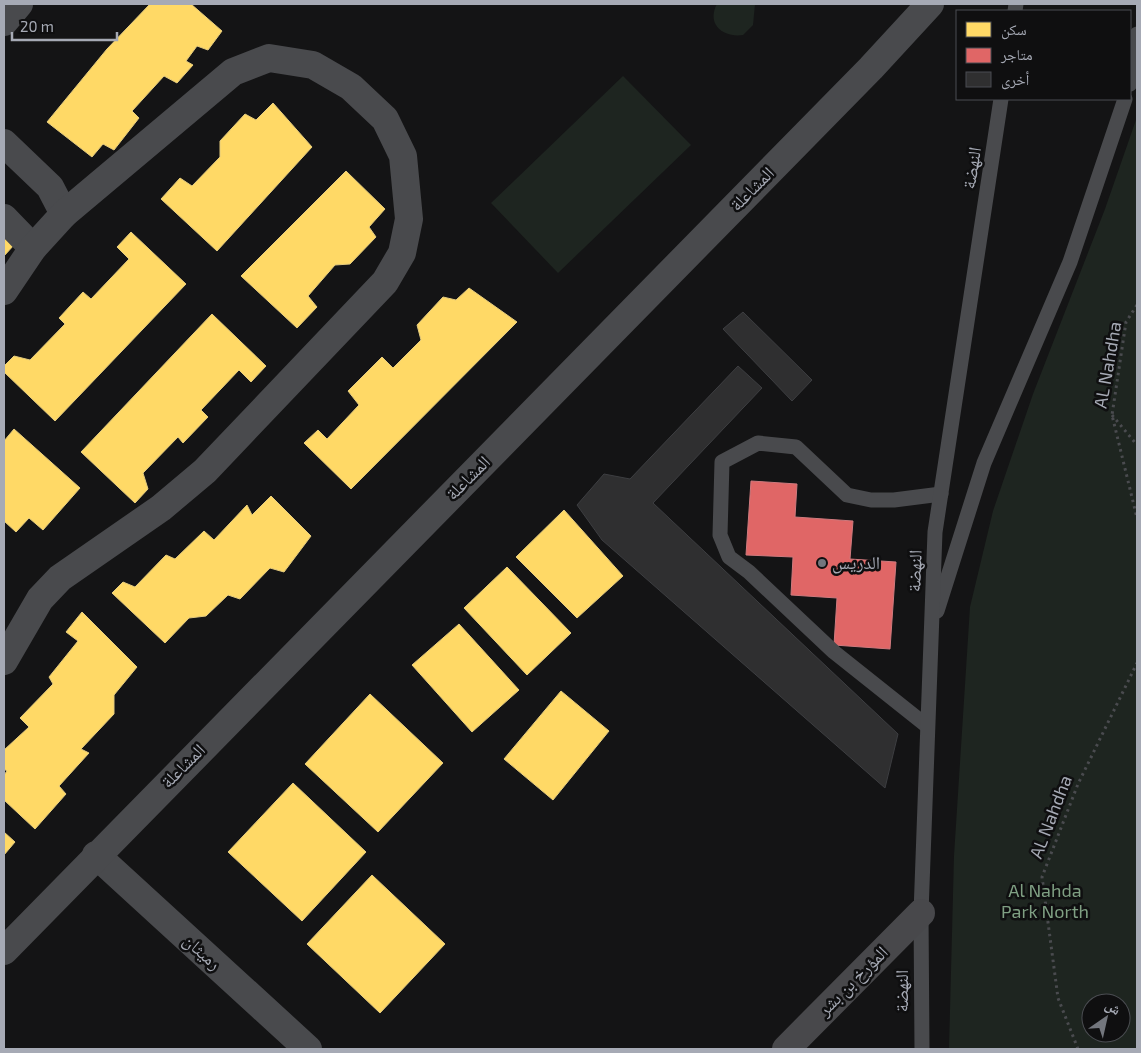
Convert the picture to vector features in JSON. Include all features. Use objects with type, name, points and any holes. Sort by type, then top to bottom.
[{"type":"street","points":[[4,22],[19,4]]},
{"type":"street","points":[[872,68],[907,4]]},
{"type":"street","name":"المشاعلة","points":[[4,951],[96,855],[872,68],[930,4]]},
{"type":"street","points":[[4,291],[33,248],[64,214],[233,72],[269,58],[313,65],[351,87],[385,120],[403,156],[409,219],[402,253],[385,282],[205,471],[161,508],[60,578],[40,599],[4,661]]},
{"type":"street","points":[[4,143],[50,187],[64,214]]},
{"type":"street","points":[[4,218],[33,248]]},
{"type":"street","name":"رميثان","points":[[96,855],[308,1049]]},
{"type":"street","name":"المؤرخ بن بشر","points":[[786,1049],[921,913]]},
{"type":"lane","points":[[1131,77],[1137,34]]},
{"type":"lane","name":"النهضة","points":[[922,1049],[921,913],[935,532],[1001,100]]},
{"type":"lane","points":[[931,629],[984,463],[1070,262],[1125,100]]},
{"type":"lane","points":[[927,726],[834,652],[749,572],[729,558],[720,534],[722,462],[758,443],[796,447],[847,495],[871,500],[894,500],[940,494]]},
{"type":"path","name":"AL Nahdha","points":[[1137,305],[1126,322],[1112,415],[1137,518]]},
{"type":"path","points":[[1112,415],[1137,445]]},
{"type":"path","name":"AL Nahdha","points":[[1078,1049],[1058,998],[1042,877],[1078,784],[1137,663]]},
{"type":"green space","points":[[717,4],[755,4],[753,25],[743,35],[723,32],[715,23],[714,11]]},
{"type":"green space","points":[[623,76],[691,145],[558,273],[491,203]]},
{"type":"green space","name":"Al Nahda Park North","points":[[1137,117],[1137,1049],[949,1049],[954,856],[970,607],[993,511],[1033,394],[1105,209]]},
{"type":"building: سكن","points":[[150,4],[191,4],[222,31],[208,50],[197,46],[186,61],[193,65],[177,83],[164,76],[132,111],[139,118],[114,150],[103,144],[92,157],[47,122],[107,49]]},
{"type":"building: سكن","points":[[273,103],[312,147],[217,251],[161,199],[180,178],[192,186],[220,157],[220,141],[245,114],[256,120]]},
{"type":"building: سكن","points":[[346,171],[385,209],[369,227],[376,237],[350,264],[335,265],[308,296],[317,307],[297,328],[241,276]]},
{"type":"building: سكن","points":[[131,232],[186,284],[55,421],[4,372],[4,366],[14,356],[30,360],[65,324],[59,318],[83,292],[91,299],[129,259],[117,247]]},
{"type":"building: سكن","points":[[4,236],[14,245],[4,256]]},
{"type":"building: سكن","points":[[469,288],[517,322],[351,489],[304,443],[318,430],[327,439],[359,405],[348,391],[382,357],[393,368],[421,340],[417,325],[443,297],[456,300]]},
{"type":"building: سكن","points":[[212,314],[266,366],[251,382],[239,370],[201,410],[208,417],[183,443],[178,437],[143,473],[148,489],[135,503],[81,452]]},
{"type":"building: سكن","points":[[14,429],[80,488],[43,530],[29,518],[16,532],[4,521],[4,441]]},
{"type":"building: سكن","points":[[271,496],[311,536],[284,572],[270,568],[240,599],[228,595],[206,616],[189,618],[165,643],[112,593],[123,582],[135,587],[166,555],[175,559],[204,531],[214,540],[247,505],[252,515]]},
{"type":"building: سكن","points":[[564,510],[623,576],[577,618],[516,557]]},
{"type":"building: سكن","points":[[507,567],[571,633],[527,675],[464,608]]},
{"type":"building: سكن","points":[[82,612],[137,667],[114,695],[114,714],[81,749],[89,753],[59,786],[66,794],[35,829],[4,800],[4,775],[7,771],[4,769],[4,750],[29,727],[20,718],[53,684],[49,677],[78,641],[66,632]]},
{"type":"building: سكن","points":[[459,624],[519,690],[472,732],[412,665]]},
{"type":"building: سكن","points":[[561,691],[609,731],[553,800],[504,759]]},
{"type":"building: سكن","points":[[370,694],[443,763],[378,832],[305,764]]},
{"type":"building: سكن","points":[[293,783],[366,852],[302,921],[228,852]]},
{"type":"building: سكن","points":[[4,832],[15,842],[4,855]]},
{"type":"building: سكن","points":[[372,875],[445,944],[380,1013],[307,944]]},
{"type":"building: متاجر","points":[[751,481],[797,484],[795,517],[853,521],[850,559],[896,562],[890,649],[834,645],[837,598],[791,595],[793,557],[746,555]]},
{"type":"building: أخرى","points":[[743,312],[812,380],[792,401],[723,329]]},
{"type":"building: أخرى","points":[[738,366],[762,388],[653,503],[898,734],[885,788],[602,540],[577,505],[604,474],[630,479]]},
{"type":"place","name":"الدريس","points":[[822,563]]}]
